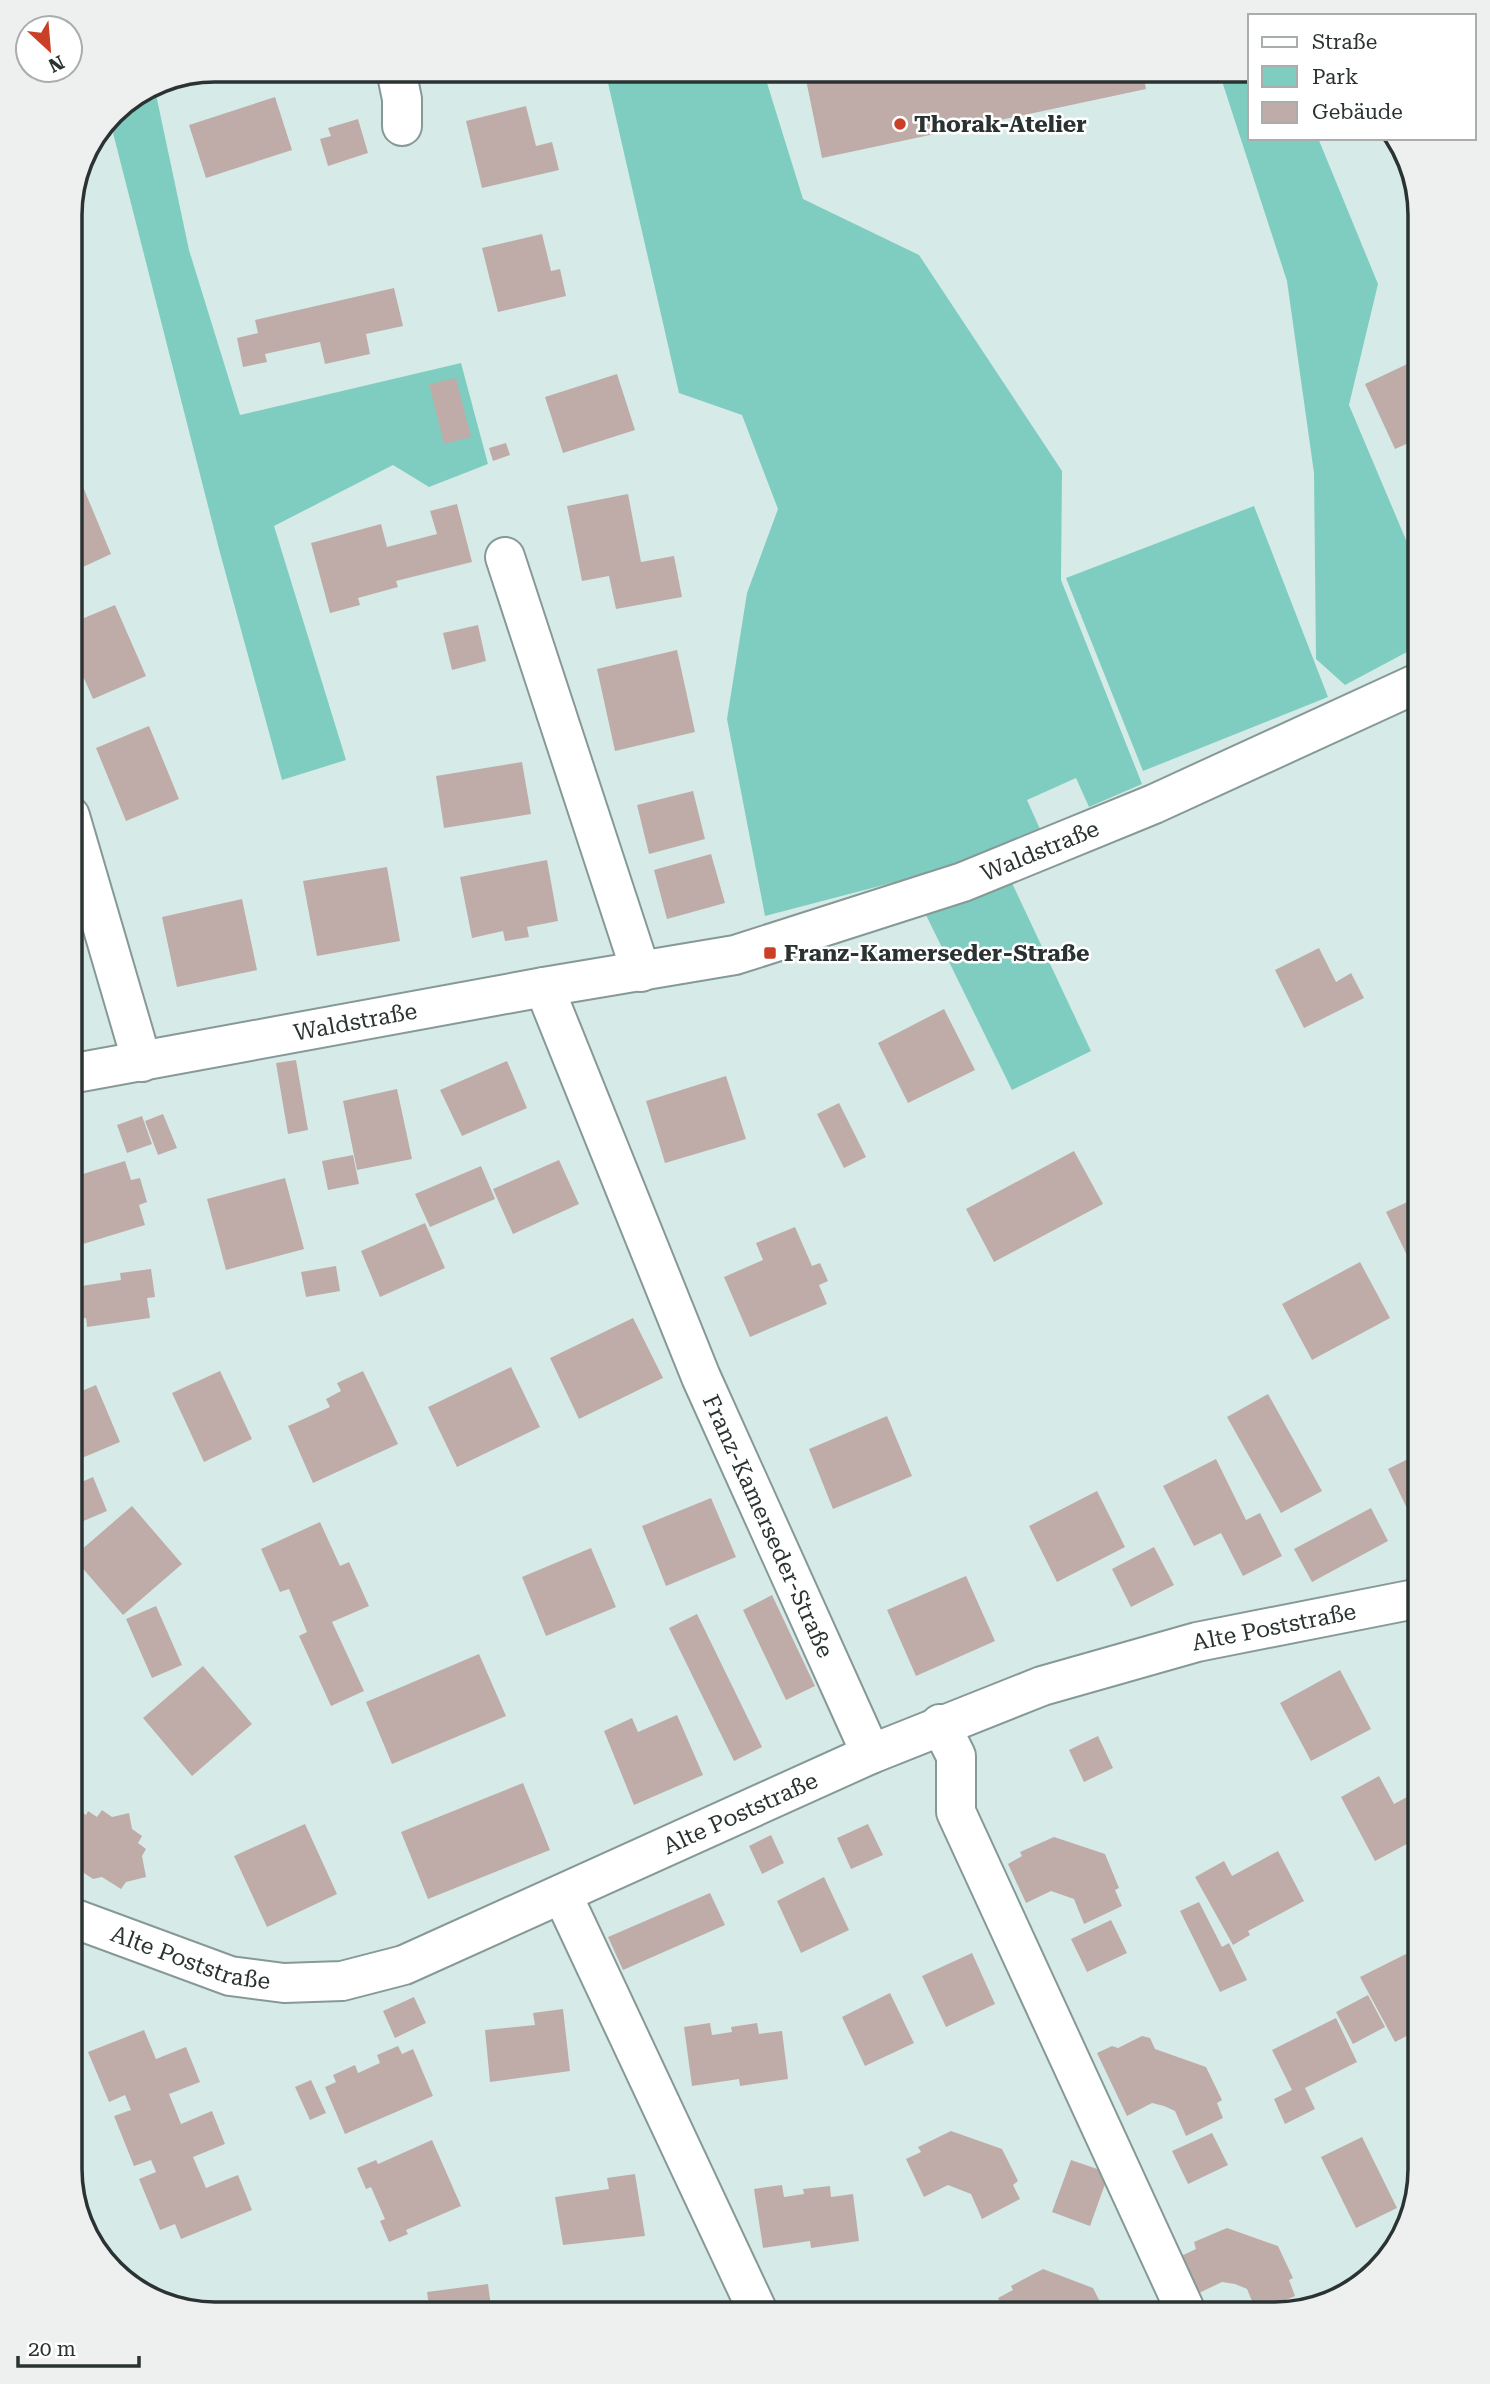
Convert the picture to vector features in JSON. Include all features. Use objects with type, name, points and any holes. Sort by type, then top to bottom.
[{"type":"street","points":[[399,82],[402,99],[402,127]]},
{"type":"street","points":[[505,557],[641,972]]},
{"type":"street","name":"Waldstraße","points":[[83,1072],[544,987],[735,955],[963,882],[1154,804],[1408,688]]},
{"type":"street","points":[[83,859],[142,1062]]},
{"type":"street","name":"Franz-Kamerseder-Straße","points":[[544,987],[701,1377],[871,1754]]},
{"type":"street","name":"Alte Poststraße","points":[[82,1925],[230,1976],[284,1983],[342,1981],[404,1965],[871,1754],[940,1724],[1042,1686],[1197,1642],[1408,1604]]},
{"type":"street","points":[[940,1724],[956,1756],[956,1812],[1180,2302]]},
{"type":"street","points":[[551,1898],[728,2301]]},
{"type":"street","points":[[551,1898],[753,2302]]},
{"type":"green space","points":[[608,82],[767,83],[803,199],[919,255],[1062,471],[1061,580],[1142,784],[1089,807],[1076,778],[1027,800],[1040,829],[941,870],[765,916],[727,719],[747,593],[778,509],[742,415],[679,393]]},
{"type":"green space","points":[[1223,83],[1248,83],[1248,140],[1319,140],[1378,284],[1349,405],[1408,545],[1408,649],[1345,685],[1316,659],[1314,473],[1287,281]]},
{"type":"green space","points":[[156,96],[189,250],[240,415],[461,363],[488,464],[429,487],[393,465],[274,526],[346,760],[282,780],[219,549],[112,131],[134,110]]},
{"type":"green space","points":[[1254,506],[1328,697],[1143,771],[1066,578]]},
{"type":"green space","points":[[1012,883],[1091,1051],[1012,1090],[925,913]]},
{"type":"building","name":"Thorak-Atelier","points":[[807,83],[1145,83],[1146,89],[822,158]]},
{"type":"building","points":[[275,97],[292,150],[206,178],[189,125]]},
{"type":"building","points":[[526,106],[536,146],[552,142],[559,170],[482,188],[466,121]]},
{"type":"building","points":[[358,119],[368,153],[328,166],[320,139],[331,136],[328,128]]},
{"type":"building","points":[[542,234],[551,271],[560,269],[566,296],[498,312],[482,248]]},
{"type":"building","points":[[394,288],[403,326],[366,334],[370,354],[325,364],[320,342],[265,354],[267,362],[243,367],[237,338],[258,333],[255,320]]},
{"type":"building","points":[[1408,364],[1408,443],[1395,449],[1365,384]]},
{"type":"building","points":[[617,374],[635,430],[563,453],[545,397]]},
{"type":"building","points":[[456,378],[471,437],[444,444],[429,384]]},
{"type":"building","points":[[506,443],[510,455],[493,461],[489,448]]},
{"type":"building","points":[[83,486],[111,554],[83,567]]},
{"type":"building","points":[[628,494],[641,562],[674,556],[682,597],[616,609],[609,576],[582,581],[567,506]]},
{"type":"building","points":[[457,504],[472,562],[396,581],[398,587],[358,598],[360,605],[330,613],[311,543],[381,524],[387,547],[437,534],[430,511]]},
{"type":"building","points":[[115,605],[146,676],[93,699],[83,675],[83,619]]},
{"type":"building","points":[[478,625],[486,661],[452,670],[443,633]]},
{"type":"building","points":[[677,650],[695,732],[615,751],[597,669]]},
{"type":"building","points":[[149,726],[179,799],[126,821],[96,748]]},
{"type":"building","points":[[522,762],[531,814],[444,828],[436,776]]},
{"type":"building","points":[[693,791],[705,839],[649,854],[637,805]]},
{"type":"building","points":[[711,854],[725,903],[667,919],[654,870]]},
{"type":"building","points":[[547,860],[558,921],[527,927],[529,937],[505,941],[503,931],[472,938],[460,877]]},
{"type":"building","points":[[387,867],[400,941],[317,956],[303,881]]},
{"type":"building","points":[[242,899],[257,970],[177,987],[162,917]]},
{"type":"building","points":[[1319,948],[1336,982],[1351,973],[1364,998],[1304,1028],[1275,970]]},
{"type":"building","points":[[944,1009],[975,1070],[908,1103],[878,1043]]},
{"type":"building","points":[[296,1060],[308,1130],[288,1134],[276,1063]]},
{"type":"building","points":[[507,1061],[527,1108],[462,1136],[440,1090]]},
{"type":"building","points":[[726,1076],[746,1139],[665,1163],[646,1101]]},
{"type":"building","points":[[397,1089],[412,1159],[357,1170],[343,1101]]},
{"type":"building","points":[[839,1103],[866,1157],[844,1168],[817,1114]]},
{"type":"building","points":[[163,1114],[177,1148],[158,1155],[145,1121]]},
{"type":"building","points":[[142,1116],[152,1144],[127,1153],[117,1125]]},
{"type":"building","points":[[1074,1151],[1103,1204],[994,1262],[966,1209]]},
{"type":"building","points":[[353,1155],[359,1184],[328,1190],[322,1161]]},
{"type":"building","points":[[559,1160],[579,1204],[513,1234],[493,1189]]},
{"type":"building","points":[[125,1161],[131,1180],[140,1178],[147,1202],[139,1205],[145,1225],[82,1244],[83,1174]]},
{"type":"building","points":[[481,1166],[495,1199],[430,1227],[415,1194]]},
{"type":"building","points":[[285,1178],[304,1249],[226,1270],[207,1199]]},
{"type":"building","points":[[1408,1202],[1408,1257],[1386,1212]]},
{"type":"building","points":[[425,1223],[445,1268],[380,1297],[361,1251]]},
{"type":"building","points":[[795,1227],[812,1266],[820,1263],[828,1281],[819,1285],[827,1304],[750,1337],[724,1277],[763,1260],[756,1243]]},
{"type":"building","points":[[1360,1262],[1390,1318],[1312,1360],[1282,1304]]},
{"type":"building","points":[[336,1266],[340,1291],[306,1297],[301,1272]]},
{"type":"building","points":[[151,1269],[155,1297],[147,1298],[150,1318],[87,1327],[86,1318],[82,1318],[82,1286],[121,1280],[120,1273]]},
{"type":"building","points":[[633,1318],[663,1378],[579,1419],[550,1358]]},
{"type":"building","points":[[511,1367],[540,1427],[457,1467],[428,1407]]},
{"type":"building","points":[[220,1371],[252,1439],[204,1462],[172,1393]]},
{"type":"building","points":[[363,1371],[398,1444],[313,1483],[288,1426],[330,1407],[326,1399],[341,1391],[337,1383]]},
{"type":"building","points":[[96,1385],[120,1442],[82,1458],[82,1391]]},
{"type":"building","points":[[1268,1394],[1322,1491],[1281,1513],[1227,1417]]},
{"type":"building","points":[[887,1416],[912,1476],[833,1509],[809,1449]]},
{"type":"building","points":[[1216,1459],[1246,1520],[1260,1513],[1282,1556],[1243,1576],[1221,1533],[1194,1546],[1163,1486]]},
{"type":"building","points":[[1408,1459],[1408,1510],[1388,1469]]},
{"type":"building","points":[[93,1477],[107,1511],[82,1521],[82,1482]]},
{"type":"building","points":[[1097,1491],[1125,1547],[1057,1582],[1029,1526]]},
{"type":"building","points":[[711,1498],[736,1557],[666,1586],[642,1526]]},
{"type":"building","points":[[132,1506],[182,1564],[123,1615],[82,1568],[82,1549]]},
{"type":"building","points":[[1371,1508],[1388,1541],[1312,1582],[1294,1549]]},
{"type":"building","points":[[320,1522],[340,1566],[349,1562],[369,1606],[332,1622],[364,1691],[331,1706],[299,1636],[307,1632],[289,1589],[280,1592],[261,1549]]},
{"type":"building","points":[[1154,1547],[1174,1585],[1131,1607],[1112,1569]]},
{"type":"building","points":[[591,1548],[616,1607],[546,1636],[522,1577]]},
{"type":"building","points":[[966,1576],[995,1641],[916,1676],[887,1610]]},
{"type":"building","points":[[772,1595],[815,1686],[786,1700],[743,1610]]},
{"type":"building","points":[[156,1606],[182,1665],[152,1678],[126,1619]]},
{"type":"building","points":[[697,1614],[762,1747],[734,1761],[669,1628]]},
{"type":"building","points":[[479,1654],[506,1716],[392,1764],[366,1702]]},
{"type":"building","points":[[203,1666],[252,1724],[192,1776],[143,1718]]},
{"type":"building","points":[[1340,1670],[1371,1729],[1311,1761],[1280,1703]]},
{"type":"building","points":[[677,1715],[703,1775],[634,1805],[604,1731],[632,1718],[638,1732]]},
{"type":"building","points":[[1098,1736],[1113,1768],[1084,1782],[1069,1750]]},
{"type":"building","points":[[1379,1776],[1394,1804],[1408,1796],[1408,1843],[1375,1861],[1341,1797]]},
{"type":"building","points":[[523,1783],[550,1850],[428,1899],[401,1832]]},
{"type":"building","points":[[102,1810],[112,1817],[129,1813],[132,1829],[142,1836],[138,1843],[146,1849],[142,1856],[146,1877],[126,1882],[121,1889],[102,1877],[93,1879],[84,1873],[82,1812],[86,1815],[88,1811],[97,1817]]},
{"type":"building","points":[[305,1824],[337,1894],[267,1927],[234,1856]]},
{"type":"building","points":[[868,1824],[883,1855],[851,1869],[837,1838]]},
{"type":"building","points":[[771,1835],[784,1863],[762,1874],[749,1846]]},
{"type":"building","points":[[1054,1837],[1105,1854],[1119,1888],[1115,1890],[1122,1906],[1084,1924],[1074,1899],[1051,1891],[1026,1903],[1008,1864],[1022,1856],[1020,1852]]},
{"type":"building","points":[[1278,1851],[1304,1901],[1248,1931],[1250,1935],[1233,1945],[1195,1877],[1224,1861],[1232,1876]]},
{"type":"building","points":[[824,1877],[849,1930],[801,1953],[777,1901]]},
{"type":"building","points":[[710,1893],[725,1925],[623,1970],[608,1937]]},
{"type":"building","points":[[1199,1902],[1222,1947],[1229,1943],[1247,1980],[1220,1992],[1180,1911]]},
{"type":"building","points":[[1111,1920],[1127,1953],[1087,1972],[1071,1939]]},
{"type":"building","points":[[972,1953],[995,2004],[946,2027],[922,1976]]},
{"type":"building","points":[[1406,1954],[1408,2035],[1395,2042],[1360,1977]]},
{"type":"building","points":[[890,1993],[914,2043],[865,2066],[842,2017]]},
{"type":"building","points":[[1368,1995],[1385,2027],[1353,2044],[1336,2012]]},
{"type":"building","points":[[414,1997],[426,2023],[395,2038],[383,2011]]},
{"type":"building","points":[[563,2009],[570,2071],[490,2082],[485,2030],[535,2025],[533,2013]]},
{"type":"building","points":[[1336,2018],[1357,2062],[1305,2088],[1315,2109],[1285,2124],[1274,2099],[1292,2090],[1272,2050]]},
{"type":"building","points":[[710,2023],[712,2035],[732,2032],[731,2027],[757,2023],[759,2034],[782,2031],[788,2079],[740,2086],[739,2079],[692,2086],[684,2027]]},
{"type":"building","points":[[144,2030],[156,2059],[186,2047],[200,2082],[169,2094],[181,2124],[212,2111],[225,2144],[193,2157],[206,2188],[238,2175],[252,2210],[181,2239],[175,2224],[160,2230],[139,2179],[156,2172],[151,2160],[134,2166],[114,2116],[131,2110],[125,2095],[109,2102],[88,2052]]},
{"type":"building","points":[[1142,2036],[1150,2038],[1155,2049],[1206,2067],[1222,2100],[1217,2103],[1223,2118],[1186,2136],[1175,2111],[1164,2106],[1152,2103],[1127,2116],[1097,2053],[1112,2046],[1118,2048]]},
{"type":"building","points":[[398,2046],[402,2054],[413,2049],[433,2096],[345,2134],[325,2087],[336,2082],[333,2075],[355,2065],[358,2073],[380,2063],[377,2055]]},
{"type":"building","points":[[311,2080],[326,2113],[310,2120],[295,2087]]},
{"type":"building","points":[[951,2131],[1002,2149],[1018,2181],[1013,2185],[1020,2199],[982,2219],[971,2194],[948,2185],[924,2197],[906,2159],[921,2152],[918,2147]]},
{"type":"building","points":[[1212,2133],[1228,2165],[1188,2184],[1172,2151]]},
{"type":"building","points":[[1362,2137],[1397,2208],[1356,2228],[1321,2157]]},
{"type":"building","points":[[432,2140],[461,2206],[406,2230],[408,2234],[389,2242],[380,2221],[385,2219],[371,2187],[366,2189],[357,2168],[376,2160],[378,2164]]},
{"type":"building","points":[[1071,2160],[1109,2173],[1090,2226],[1052,2212]]},
{"type":"building","points":[[635,2174],[645,2236],[563,2245],[555,2197],[609,2189],[607,2178]]},
{"type":"building","points":[[782,2185],[784,2197],[804,2194],[803,2189],[830,2186],[831,2197],[853,2194],[859,2241],[811,2248],[810,2241],[763,2248],[754,2189]]},
{"type":"building","points":[[1227,2228],[1278,2246],[1293,2278],[1289,2280],[1295,2296],[1283,2302],[1252,2302],[1247,2289],[1222,2282],[1199,2293],[1181,2256],[1196,2249],[1194,2242]]},
{"type":"building","points":[[1043,2269],[1093,2288],[1100,2302],[1000,2302],[998,2298],[1013,2290],[1011,2286]]},
{"type":"building","points":[[488,2284],[490,2301],[428,2301],[427,2292]]},
{"type":"place","name":"Thorak-Atelier","points":[[900,124]]},
{"type":"place","name":"Franz-Kamerseder-Straße","points":[[770,953]]}]
